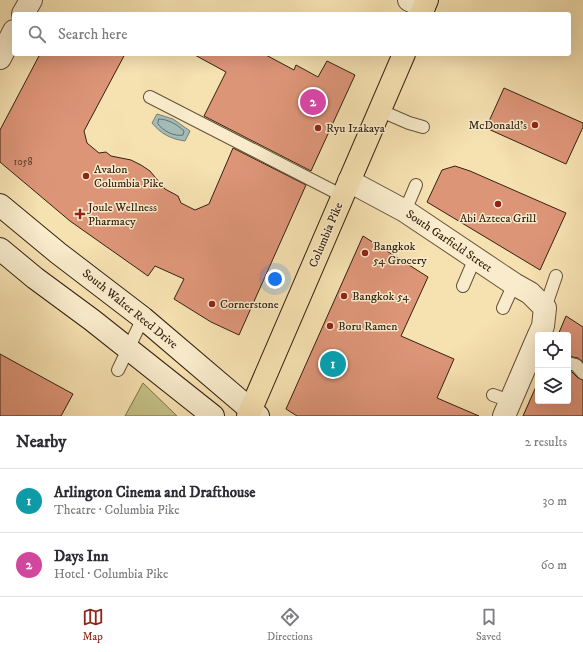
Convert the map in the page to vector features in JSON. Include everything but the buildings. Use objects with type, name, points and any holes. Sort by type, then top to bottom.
[{"type":"main road","points":[[24,12],[31,0]]},
{"type":"main road","points":[[0,58],[12,35]]},
{"type":"main road","name":"Columbia Pike","points":[[252,414],[346,188],[403,56]]},
{"type":"main road","name":"South Garfield Street","points":[[346,188],[405,211],[514,284],[530,293],[544,308]]},
{"type":"main road","name":"South Walter Reed Drive","points":[[0,205],[58,253],[143,318],[252,414]]},
{"type":"main road","points":[[0,249],[35,278],[92,320],[213,416]]},
{"type":"main road","points":[[541,332],[543,326],[544,308]]},
{"type":"main road","points":[[502,404],[535,346]]},
{"type":"lane","points":[[150,96],[346,188]]},
{"type":"lane","points":[[379,110],[409,123],[423,127]]},
{"type":"lane","points":[[405,211],[416,185]]},
{"type":"lane","points":[[463,286],[475,258]]},
{"type":"lane","points":[[544,308],[556,276]]},
{"type":"lane","points":[[503,308],[514,284]]},
{"type":"lane","points":[[118,370],[143,318]]},
{"type":"shaded area","points":[[143,383],[177,416],[125,416]]},
{"type":"water","points":[[157,114],[173,119],[190,131],[185,141],[175,139],[155,127],[152,123]]},
{"type":"place","name":"Days Inn","points":[[313,102]]},
{"type":"place","name":"McDonald's","points":[[535,125]]},
{"type":"place","name":"Ryu Izakaya","points":[[318,128]]},
{"type":"place","name":"Avalon Columbia Pike","points":[[86,176]]},
{"type":"place","name":"Abi Azteca Grill","points":[[498,204]]},
{"type":"place","name":"Joule Wellness Pharmacy","points":[[80,214]]},
{"type":"place","name":"Bangkok 54 Grocery","points":[[365,253]]},
{"type":"place","name":"Bangkok 54","points":[[344,296]]},
{"type":"place","name":"Cornerstone","points":[[212,304]]},
{"type":"place","name":"Boru Ramen","points":[[330,326]]},
{"type":"place","name":"Arlington Cinema and Drafthouse","points":[[333,364]]}]
